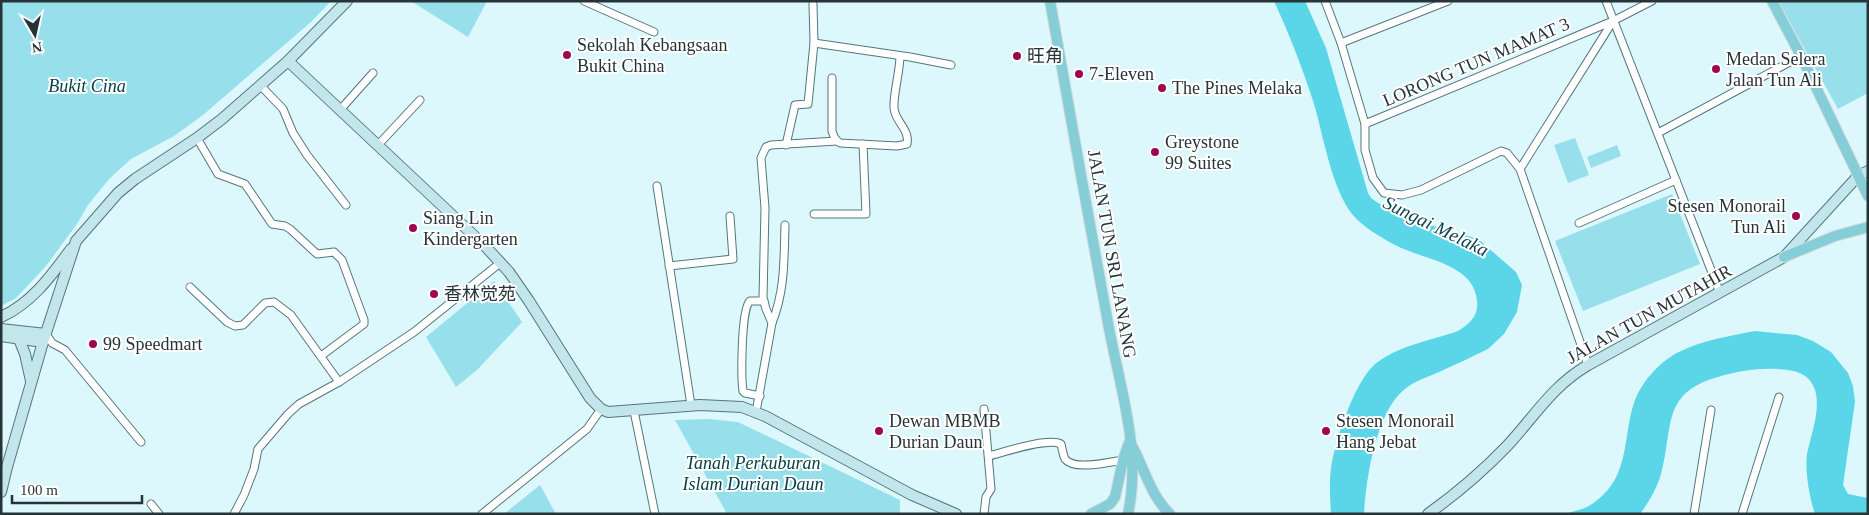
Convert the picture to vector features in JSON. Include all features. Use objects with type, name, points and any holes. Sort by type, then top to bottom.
[{"type":"main road","name":"JALAN TUN SRI LANANG","points":[[1050,1],[1113,350],[1132,441],[1131,493],[1128,514]]},
{"type":"main road","points":[[1772,1],[1801,56],[1868,196]]},
{"type":"main road","points":[[1784,257],[1835,236],[1868,227]]},
{"type":"main road","points":[[1091,514],[1110,504],[1115,498],[1123,460],[1132,441]]},
{"type":"main road","points":[[1132,441],[1153,494],[1170,514]]},
{"type":"street","points":[[1,317],[19,307],[48,280],[76,241],[118,193],[135,179],[197,138],[288,61],[347,1]]},
{"type":"street","points":[[584,1],[654,32]]},
{"type":"street","points":[[1324,1],[1341,43],[1365,124],[1365,150],[1373,178],[1384,193],[1402,195],[1421,190],[1501,151],[1508,153],[1520,169],[1588,365]]},
{"type":"street","points":[[1341,43],[1448,1]]},
{"type":"street","points":[[1606,1],[1720,293]]},
{"type":"street","name":"LORONG TUN MAMAT 3","points":[[1365,124],[1613,21],[1652,1]]},
{"type":"street","points":[[786,145],[795,105],[805,106],[808,104],[814,43],[812,4]]},
{"type":"street","points":[[1520,169],[1613,21]]},
{"type":"street","points":[[814,43],[951,65]]},
{"type":"street","points":[[772,323],[764,301],[765,208],[761,158],[766,148],[771,145],[837,141],[840,143],[897,146],[907,144],[908,138],[896,116],[894,107],[900,56]]},
{"type":"street","points":[[1658,133],[1801,56]]},
{"type":"street","points":[[288,61],[485,246],[529,301],[590,398],[600,409],[616,412],[691,405],[742,408],[756,412],[912,494],[956,514]]},
{"type":"street","points":[[340,110],[372,73]]},
{"type":"street","points":[[832,78],[832,131],[834,139],[837,141]]},
{"type":"street","points":[[260,85],[283,109],[293,133],[346,205]]},
{"type":"street","points":[[378,145],[420,100]]},
{"type":"street","points":[[197,138],[218,174],[245,184],[272,224],[285,226],[290,229],[317,254],[334,252],[342,260],[364,324],[321,356]]},
{"type":"street","points":[[814,214],[866,214],[863,144]]},
{"type":"street","name":"JALAN TUN MUTAHIR","points":[[1428,514],[1462,487],[1506,446],[1551,393],[1563,382],[1588,365],[1784,257],[1858,176],[1868,171]]},
{"type":"street","points":[[1578,223],[1676,180]]},
{"type":"street","points":[[657,186],[691,405]]},
{"type":"street","points":[[669,266],[733,259],[730,216]]},
{"type":"street","points":[[756,412],[772,323],[783,287],[785,225]]},
{"type":"street","points":[[1,492],[76,241]]},
{"type":"street","points":[[234,514],[254,469],[258,449],[288,414],[299,404],[339,382],[414,332],[500,263]]},
{"type":"street","points":[[190,287],[227,322],[235,326],[243,325],[265,303],[274,302],[291,315],[339,382]]},
{"type":"street","points":[[760,396],[743,391],[744,318],[746,304],[750,301],[764,301]]},
{"type":"street","points":[[1,329],[47,340],[65,350],[141,442]]},
{"type":"street","points":[[1,336],[47,340]]},
{"type":"street","points":[[19,339],[25,354],[32,385]]},
{"type":"street","points":[[1742,514],[1779,397]]},
{"type":"street","points":[[482,514],[587,429],[600,409]]},
{"type":"street","points":[[984,409],[991,489],[986,497],[984,514]]},
{"type":"street","points":[[1694,514],[1711,410]]},
{"type":"street","points":[[634,411],[655,514]]},
{"type":"street","points":[[989,456],[1057,441],[1061,444],[1065,459],[1078,466],[1123,460]]},
{"type":"street","points":[[151,504],[159,514]]},
{"type":"green space","name":"Bukit Cina","points":[[1,1],[331,1],[311,22],[203,115],[174,136],[131,159],[109,179],[88,205],[77,224],[46,266],[16,298],[1,306]]},
{"type":"green space","points":[[411,1],[487,1],[468,37]]},
{"type":"green space","points":[[1778,1],[1868,1],[1868,93],[1838,109]]},
{"type":"green space","points":[[1575,138],[1589,175],[1568,183],[1554,145]]},
{"type":"green space","points":[[1617,145],[1621,156],[1591,168],[1587,157]]},
{"type":"green space","points":[[1672,194],[1700,264],[1583,311],[1555,241]]},
{"type":"green space","points":[[494,281],[522,322],[477,370],[456,387],[426,337]]},
{"type":"green space","name":"Tanah Perkuburan Islam Durian Daun","points":[[708,419],[738,422],[900,500],[900,514],[727,514],[675,420]]},
{"type":"green space","points":[[540,485],[556,514],[504,514]]},
{"type":"shaded area","points":[[1274,1],[1305,1],[1326,48],[1371,198],[1378,203],[1430,225],[1478,239],[1516,272],[1522,285],[1517,312],[1504,334],[1488,349],[1421,379],[1405,389],[1395,399],[1380,429],[1374,447],[1367,483],[1364,514],[1331,514],[1330,496],[1333,456],[1348,410],[1362,380],[1370,369],[1388,355],[1458,331],[1475,315],[1477,301],[1474,288],[1467,278],[1457,271],[1445,264],[1395,245],[1366,227],[1352,214],[1339,191],[1310,91]]},
{"type":"shaded area","points":[[1755,331],[1797,335],[1813,341],[1831,352],[1848,373],[1853,386],[1855,402],[1843,485],[1848,494],[1868,498],[1868,514],[1815,514],[1808,484],[1807,454],[1817,406],[1815,390],[1809,379],[1800,373],[1789,370],[1770,369],[1748,370],[1718,377],[1699,384],[1686,393],[1678,403],[1673,415],[1659,479],[1647,505],[1640,514],[1564,514],[1592,504],[1607,491],[1615,479],[1624,454],[1635,400],[1648,378],[1660,365],[1689,347]]},
{"type":"place","name":"Sekolah Kebangsaan Bukit China","points":[[567,55]]},
{"type":"place","name":"旺角","points":[[1017,56]]},
{"type":"place","name":"Medan Selera Jalan Tun Ali","points":[[1716,69]]},
{"type":"place","name":"7-Eleven","points":[[1079,74]]},
{"type":"place","name":"The Pines Melaka","points":[[1162,88]]},
{"type":"place","name":"Greystone 99 Suites","points":[[1155,152]]},
{"type":"place","name":"Stesen Monorail Tun Ali","points":[[1796,216]]},
{"type":"place","name":"Siang Lin Kindergarten","points":[[413,228]]},
{"type":"place","name":"香林觉苑","points":[[434,294]]},
{"type":"place","name":"99 Speedmart","points":[[93,344]]},
{"type":"place","name":"Dewan MBMB Durian Daun","points":[[879,431]]},
{"type":"place","name":"Stesen Monorail Hang Jebat","points":[[1326,431]]},
{"type":"water label","name":"Sungai Melaka","points":[[1436,226]]}]
